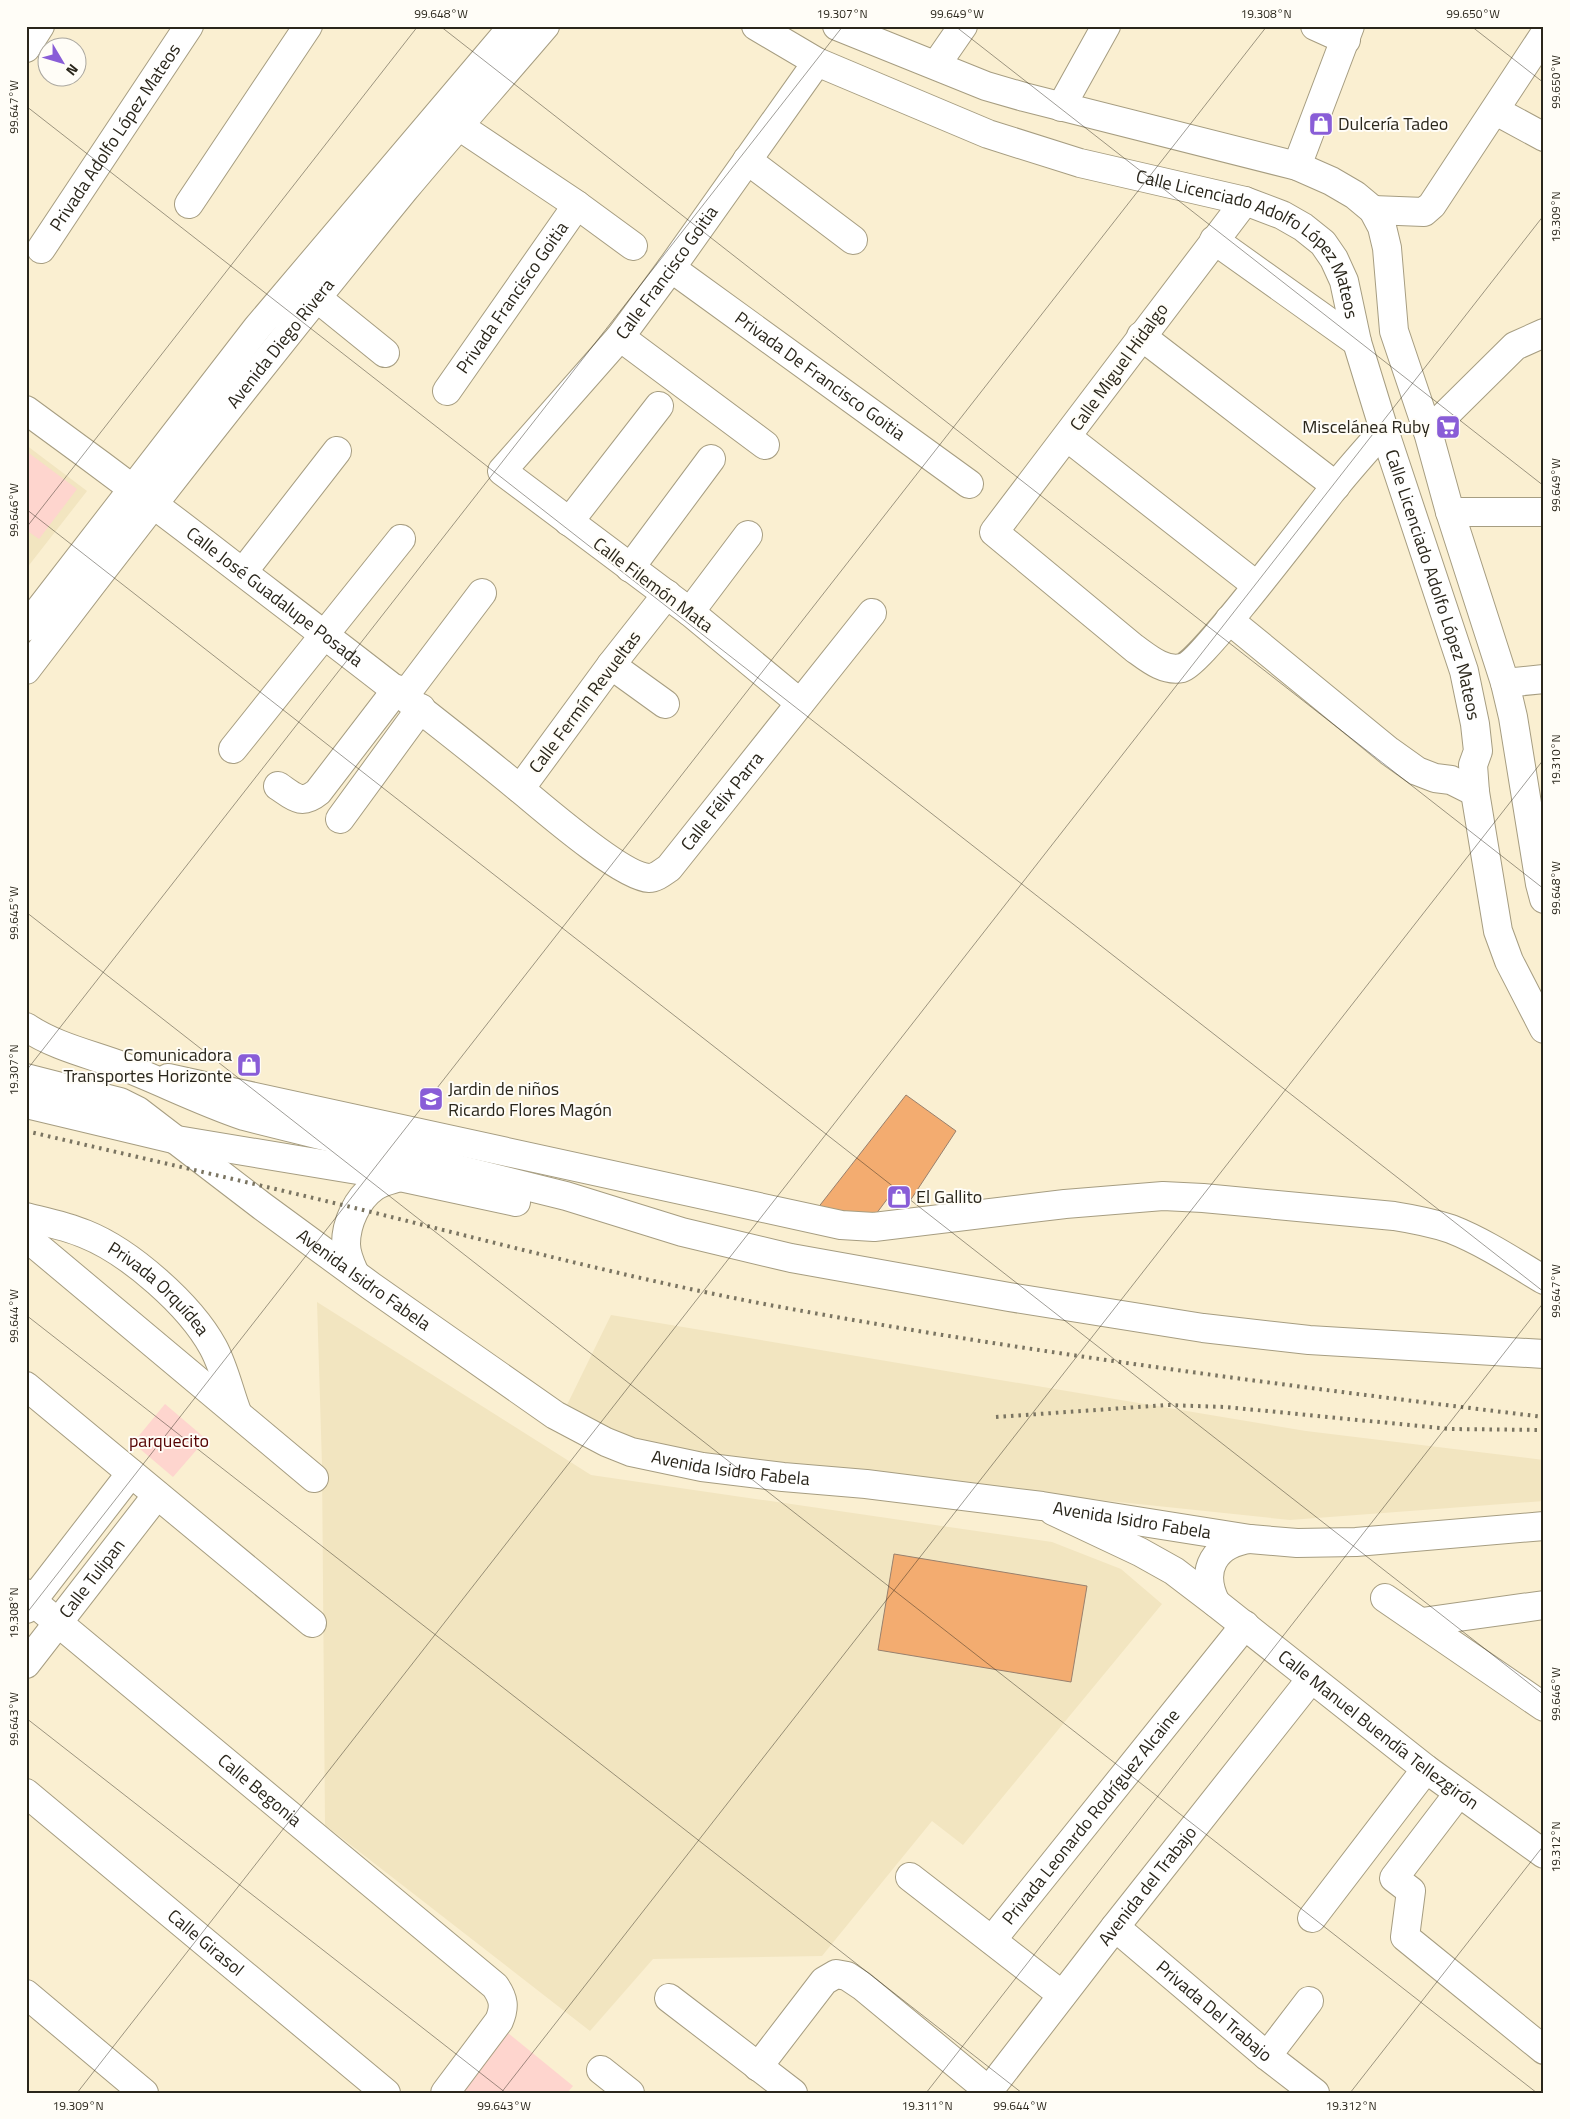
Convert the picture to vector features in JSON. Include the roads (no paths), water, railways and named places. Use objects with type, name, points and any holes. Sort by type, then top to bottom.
[{"type":"main road","points":[[26,48],[40,26]]},
{"type":"main road","name":"Privada Adolfo López Mateos","points":[[41,249],[189,26]]},
{"type":"main road","points":[[189,204],[308,26]]},
{"type":"main road","name":"Avenida Diego Rivera","points":[[26,627],[317,298],[396,181],[513,26]]},
{"type":"main road","name":"Calle Licenciado Adolfo López Mateos","points":[[756,26],[817,62],[980,131],[1080,163],[1245,201],[1282,215],[1303,227],[1323,243],[1334,259],[1344,281],[1357,342],[1384,430],[1464,671],[1478,751],[1473,765],[1475,792],[1498,930],[1508,961],[1544,1029]]},
{"type":"main road","points":[[837,26],[986,86],[1061,107],[1297,166],[1331,181],[1355,195],[1373,210],[1382,227],[1387,248],[1394,331],[1428,432],[1450,512],[1505,683],[1538,838],[1544,899]]},
{"type":"main road","points":[[936,66],[963,26]]},
{"type":"main road","points":[[1061,107],[1106,26]]},
{"type":"main road","points":[[1297,166],[1348,33],[1315,26]]},
{"type":"main road","name":"Avenida Diego Rivera","points":[[26,670],[257,328],[396,181],[459,126],[538,28]]},
{"type":"main road","points":[[1373,210],[1424,212],[1432,206],[1544,35]]},
{"type":"main road","name":"Calle Francisco Goitia","points":[[502,471],[620,336],[672,268],[817,62]]},
{"type":"main road","points":[[1496,111],[1544,137]]},
{"type":"main road","points":[[459,126],[577,205],[633,246]]},
{"type":"main road","points":[[747,160],[853,240]]},
{"type":"main road","name":"Calle Miguel Hidalgo","points":[[1229,620],[1195,660],[1184,668],[1169,668],[1152,661],[1134,648],[994,532],[1245,201]]},
{"type":"main road","name":"Privada Francisco Goitia","points":[[447,391],[577,205]]},
{"type":"main road","points":[[1214,240],[1357,342]]},
{"type":"main road","name":"Privada De Francisco Goitia","points":[[672,268],[969,484]]},
{"type":"main road","points":[[317,298],[386,353]]},
{"type":"main road","points":[[1428,432],[1514,346],[1544,333]]},
{"type":"main road","points":[[620,336],[765,445]]},
{"type":"main road","points":[[1141,336],[1336,486]]},
{"type":"main road","points":[[569,522],[580,511],[659,406]]},
{"type":"main road","name":"Calle José Guadalupe Posada","points":[[26,410],[144,495],[408,698],[530,797]]},
{"type":"main road","points":[[1384,430],[1336,486],[1229,620],[1389,751],[1417,771],[1435,778],[1451,780],[1475,792]]},
{"type":"main road","points":[[1067,437],[1256,585]]},
{"type":"main road","points":[[243,572],[337,451]]},
{"type":"main road","points":[[630,568],[711,459]]},
{"type":"main road","name":"Calle Filemón Mata","points":[[502,471],[667,594],[800,703]]},
{"type":"main road","points":[[1450,512],[1544,512]]},
{"type":"main road","points":[[690,612],[748,535]]},
{"type":"main road","points":[[233,749],[401,539]]},
{"type":"main road","points":[[340,819],[408,698],[482,593]]},
{"type":"main road","name":"Calle Fermín Revueltas","points":[[530,797],[611,664],[667,594]]},
{"type":"main road","name":"Calle Félix Parra","points":[[530,797],[624,869],[638,876],[651,878],[669,868],[872,613]]},
{"type":"main road","points":[[611,664],[665,704]]},
{"type":"main road","points":[[1505,683],[1544,679]]},
{"type":"main road","points":[[278,786],[302,800],[310,799],[408,698]]},
{"type":"main road","points":[[26,1027],[58,1045],[123,1067],[215,1106],[244,1116],[566,1196],[682,1232],[790,1258],[1204,1328],[1309,1340],[1544,1354]]},
{"type":"main road","points":[[123,1067],[841,1225],[874,1227],[1117,1198],[1163,1196],[1203,1198],[1394,1216],[1425,1222],[1451,1229],[1488,1247],[1544,1280]]},
{"type":"main road","name":"Avenida Isidro Fabela","points":[[26,1078],[120,1102],[138,1111],[355,1274],[555,1415],[606,1442],[631,1452],[702,1467],[783,1477],[866,1484],[1042,1506],[1250,1539],[1319,1544],[1544,1526]]},
{"type":"main road","points":[[26,1104],[177,1140],[400,1178],[617,1223],[682,1232]]},
{"type":"main road","points":[[355,1274],[346,1244],[353,1213],[364,1196],[374,1187],[383,1182],[400,1178]]},
{"type":"main road","name":"Privada Orquídea","points":[[26,1217],[60,1226],[98,1240],[127,1259],[170,1293],[188,1310],[214,1349],[238,1414]]},
{"type":"main road","name":"Privada Orquídea","points":[[26,1237],[314,1478]]},
{"type":"main road","points":[[1490,1350],[1544,1340]]},
{"type":"main road","points":[[26,1386],[312,1623]]},
{"type":"main road","name":"Calle Tulipan","points":[[28,1601],[131,1473]]},
{"type":"main road","name":"Calle Tulipan","points":[[26,1664],[157,1495]]},
{"type":"main road","name":"Calle Manuel Buendía Tellezgirón","points":[[1042,1506],[1140,1552],[1174,1572],[1245,1625],[1458,1794],[1543,1851]]},
{"type":"main road","points":[[1216,1603],[1210,1585],[1209,1574],[1216,1555],[1229,1544],[1250,1539]]},
{"type":"main road","points":[[1385,1598],[1541,1700]]},
{"type":"main road","name":"Calle Begonia","points":[[28,1601],[59,1621],[495,1986],[502,1996],[504,2009],[500,2021],[445,2093]]},
{"type":"main road","points":[[1422,1622],[1544,1605]]},
{"type":"main road","name":"Privada Leonardo Rodríguez Alcaine","points":[[1062,1995],[992,1940],[1245,1625]]},
{"type":"main road","name":"Avenida del Trabajo","points":[[988,2092],[1114,1927],[1311,1679]]},
{"type":"main road","points":[[1312,1918],[1426,1769]]},
{"type":"main road","name":"Calle Girasol","points":[[26,1793],[386,2093]]},
{"type":"main road","points":[[1458,1794],[1394,1878],[1411,1891],[1405,1937],[1544,2050]]},
{"type":"main road","points":[[910,1877],[992,1940]]},
{"type":"main road","name":"Privada Del Trabajo","points":[[1114,1927],[1267,2056],[1315,2093]]},
{"type":"main road","points":[[758,2067],[824,1981],[836,1974],[847,1976],[862,1986],[988,2092]]},
{"type":"main road","points":[[26,1994],[144,2093]]},
{"type":"main road","points":[[669,1998],[793,2093]]},
{"type":"main road","points":[[1267,2056],[1308,2000]]},
{"type":"main road","points":[[601,2070],[630,2093]]},
{"type":"railway","points":[[26,1131],[317,1199],[618,1273],[775,1306],[967,1339],[1159,1368],[1544,1417]]},
{"type":"railway","points":[[996,1417],[1167,1405],[1226,1407],[1450,1429],[1544,1430]]},
{"type":"place","name":"Dulcería Tadeo","points":[[1321,124]]},
{"type":"place","name":"Miscelánea Ruby","points":[[1448,427]]},
{"type":"place","name":"Comunicadora Transportes Horizonte","points":[[249,1065]]},
{"type":"place","name":"Jardin de niños Ricardo Flores Magón","points":[[431,1099]]},
{"type":"place","name":"El Gallito","points":[[899,1197]]},
{"type":"park label","name":"parquecito","points":[[169,1441]]}]
